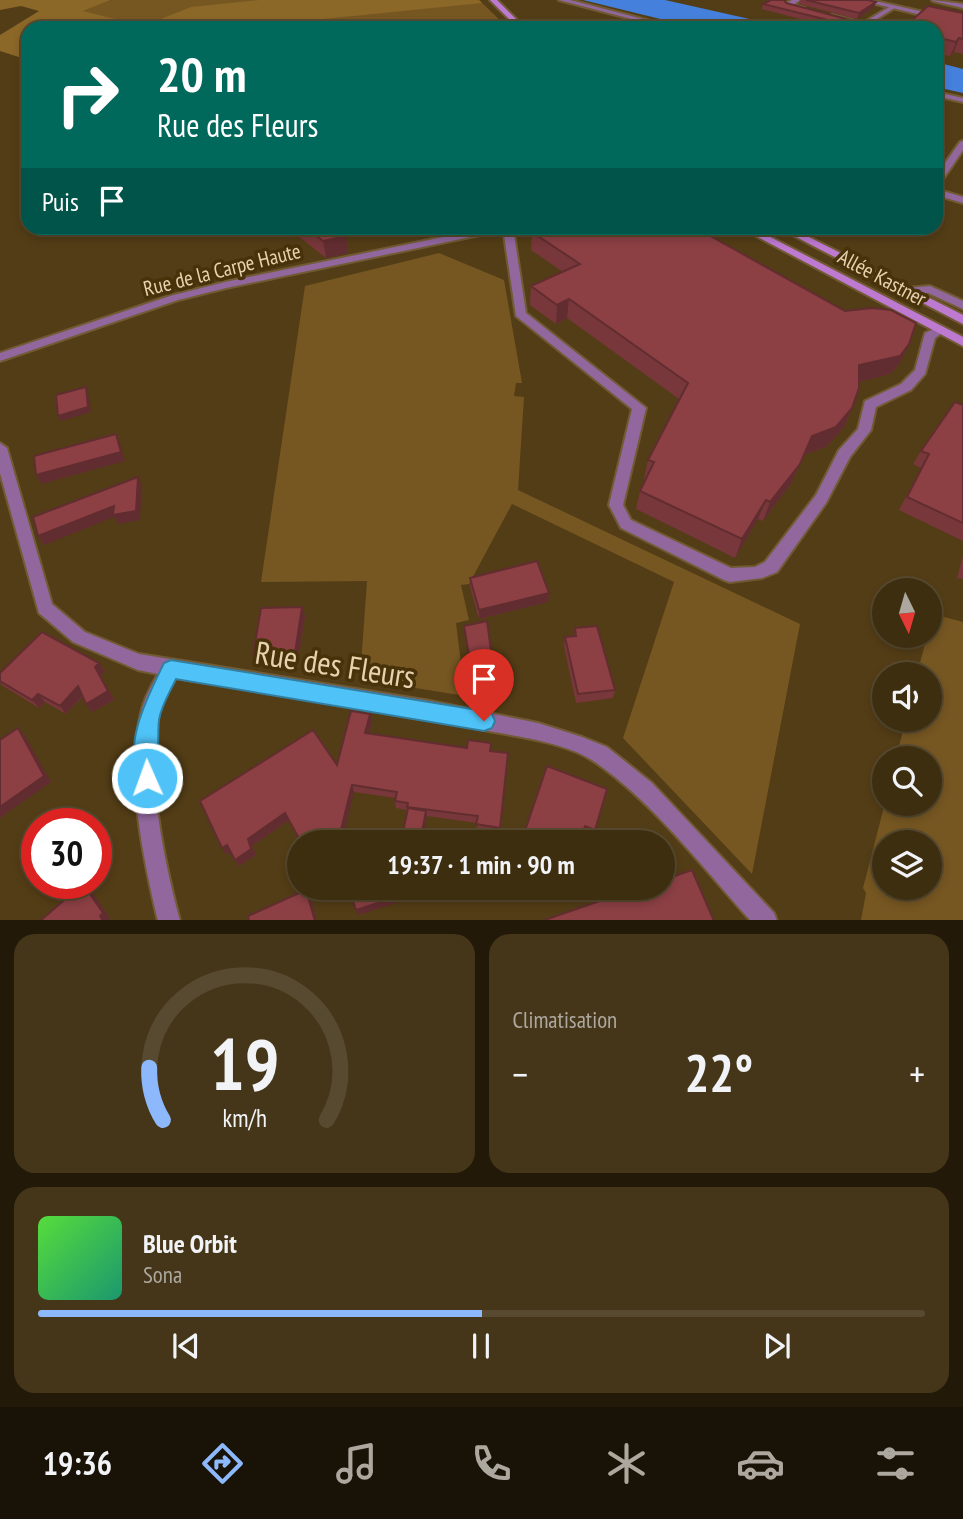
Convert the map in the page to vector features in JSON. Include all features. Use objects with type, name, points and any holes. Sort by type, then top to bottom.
[{"type":"main road","points":[[493,0],[515,21]]},
{"type":"main road","name":"Allée Kastner","points":[[763,235],[963,342]]},
{"type":"main road","name":"Allée Kastner","points":[[798,235],[963,320]]},
{"type":"street","points":[[562,0],[646,21]]},
{"type":"street","points":[[796,0],[787,5],[813,12]]},
{"type":"street","points":[[862,0],[963,23]]},
{"type":"street","points":[[934,0],[963,6]]},
{"type":"street","points":[[869,21],[893,7]]},
{"type":"street","points":[[825,15],[851,21]]},
{"type":"street","points":[[943,95],[963,100]]},
{"type":"street","points":[[943,173],[963,144]]},
{"type":"street","points":[[943,194],[963,201]]},
{"type":"street","name":"Rue de la Carpe Haute","points":[[0,356],[200,292],[466,235]]},
{"type":"street","points":[[509,235],[520,314],[639,408],[616,505],[626,524],[730,575],[756,573],[771,566],[821,499],[844,454],[864,429],[870,404],[906,387],[921,371],[929,336],[940,330]]},
{"type":"street","points":[[906,290],[930,289],[963,306]]},
{"type":"street","name":"Rue des Fleurs","points":[[0,448],[44,608],[79,637],[108,651],[171,669],[430,710],[538,732],[575,743],[600,754],[645,790],[766,920]]},
{"type":"street","points":[[169,920],[153,850],[145,754],[149,716],[171,669]]},
{"type":"shaded area","points":[[0,0],[111,0],[83,11],[123,21],[23,21],[39,11],[21,6],[0,10]]},
{"type":"shaded area","points":[[111,0],[479,0],[501,21],[116,21],[82,11]]},
{"type":"shaded area","points":[[259,0],[479,0],[482,3],[303,21],[156,21],[191,7]]},
{"type":"shaded area","points":[[21,22],[21,58],[0,51],[0,35]]},
{"type":"shaded area","points":[[439,253],[504,280],[522,383],[516,383],[514,396],[524,397],[518,490],[800,624],[752,874],[623,738],[674,582],[512,504],[469,584],[461,585],[469,620],[456,623],[465,696],[360,679],[367,581],[261,582],[305,286]]},
{"type":"shaded area","points":[[942,616],[963,622],[963,920],[861,920],[866,893],[863,888],[872,853],[872,900],[942,900],[942,830],[878,830],[882,816],[942,816],[942,746],[899,746],[903,732],[942,732],[942,662],[920,662],[924,648],[942,648]]},
{"type":"water","points":[[583,0],[665,0],[758,21],[668,21]]},
{"type":"water","points":[[943,64],[963,69],[963,93],[943,89]]},
{"type":"building","points":[[771,0],[784,0],[786,3],[850,20],[832,21],[763,4]]},
{"type":"building","points":[[806,0],[868,0],[876,2],[859,13]]},
{"type":"building","points":[[928,6],[963,13],[963,39],[959,38],[956,42],[943,39],[943,21],[911,21]]},
{"type":"building","points":[[315,235],[346,236],[323,241]]},
{"type":"building","points":[[536,235],[709,235],[845,311],[872,308],[891,310],[916,323],[909,344],[900,356],[859,365],[859,388],[852,408],[836,427],[812,436],[800,464],[770,502],[766,500],[742,539],[640,491],[654,462],[648,460],[688,383],[569,299],[557,305],[531,286],[580,264]]},
{"type":"building","points":[[86,387],[88,407],[58,416],[56,395]]},
{"type":"building","points":[[955,402],[963,405],[963,523],[907,497],[929,454],[921,451]]},
{"type":"building","points":[[116,434],[121,452],[36,475],[34,456]]},
{"type":"building","points":[[138,477],[136,511],[113,515],[114,506],[38,536],[33,517]]},
{"type":"building","points":[[537,561],[549,593],[479,610],[470,578]]},
{"type":"building","points":[[302,607],[295,653],[253,655],[261,608]]},
{"type":"building","points":[[487,621],[492,658],[470,661],[464,626]]},
{"type":"building","points":[[597,626],[615,690],[578,694],[565,637],[576,636],[575,628]]},
{"type":"building","points":[[42,632],[99,663],[95,667],[108,691],[86,704],[78,686],[60,706],[38,694],[32,700],[0,681],[0,673]]},
{"type":"building","points":[[351,711],[370,714],[365,733],[467,748],[468,740],[491,743],[490,751],[508,753],[500,828],[476,824],[478,816],[407,807],[408,803],[395,801],[397,792],[352,785],[341,830],[294,830],[285,813],[248,839],[251,849],[235,860],[227,845],[222,848],[200,801],[313,730],[337,765]]},
{"type":"building","points":[[18,728],[44,776],[0,807],[0,740]]},
{"type":"building","points":[[547,766],[607,789],[595,830],[585,826],[584,830],[525,830]]},
{"type":"building","points":[[408,808],[426,811],[422,830],[403,830]]},
{"type":"building","points":[[692,870],[714,920],[545,920],[603,900],[675,900],[675,876]]},
{"type":"building","points":[[66,899],[93,899],[103,913],[100,916],[102,920],[41,920]]},
{"type":"building","points":[[287,899],[309,900],[315,920],[249,920],[248,916]]},
{"type":"building","points":[[353,900],[388,900],[356,910]]},
{"type":"route","points":[[147,778],[145,754],[149,716],[171,669],[484,721]]}]
